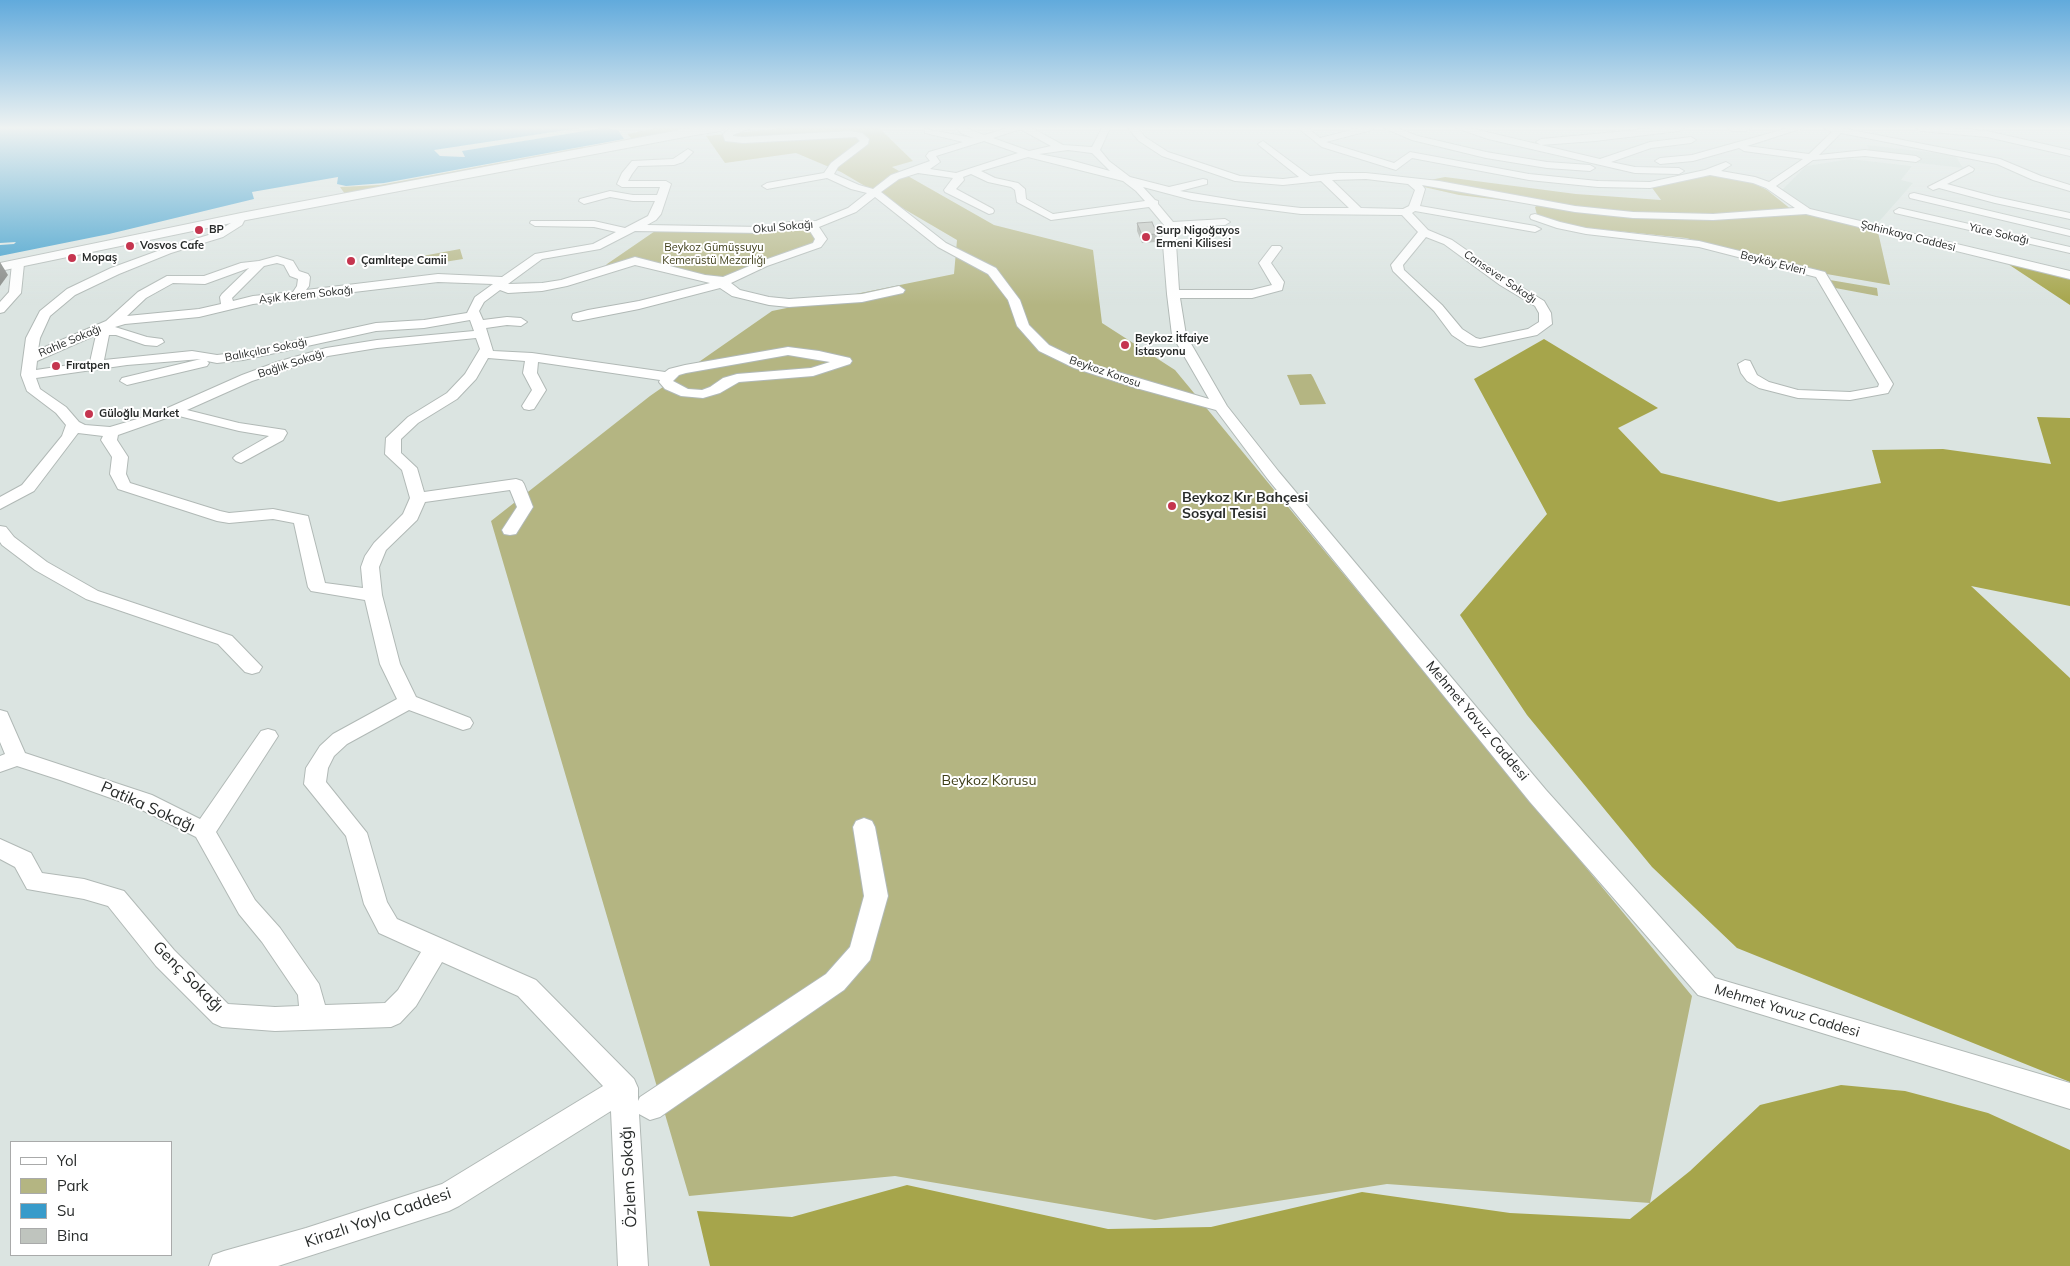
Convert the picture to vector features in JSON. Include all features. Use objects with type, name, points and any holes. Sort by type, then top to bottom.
[{"type":"main road","points":[[0,267],[241,217],[399,187]]},
{"type":"street","points":[[463,722],[408,702],[390,664],[373,595],[370,567],[374,556],[411,516],[418,498],[409,468],[393,454],[394,438],[413,420],[452,396],[472,376],[488,349],[474,312],[479,300],[538,256],[596,247],[652,218],[656,214],[665,187]]},
{"type":"street","points":[[858,187],[874,192]]},
{"type":"street","name":"Okul Sokağı","points":[[628,229],[763,230],[790,225],[812,225],[852,210],[881,187]]},
{"type":"street","points":[[952,187],[949,190],[989,211]]},
{"type":"street","points":[[1017,187],[1020,189],[1021,200],[1051,217],[1160,197],[1188,187]]},
{"type":"street","points":[[1137,187],[1160,197],[1216,201],[1301,211],[1410,210],[1534,218]]},
{"type":"street","points":[[1333,187],[1358,211]]},
{"type":"street","name":"Şahinkaya Caddesi","points":[[1449,187],[1534,218],[1575,209],[1633,215],[1713,217],[1806,211],[2070,275]]},
{"type":"street","points":[[1643,187],[1656,187]]},
{"type":"street","points":[[1771,187],[1806,211]]},
{"type":"street","points":[[1881,230],[1905,203],[1914,196],[1934,187]]},
{"type":"street","points":[[1947,187],[2070,216]]},
{"type":"street","points":[[1410,210],[1420,189],[1534,218]]},
{"type":"street","name":"Beykoz Korosu","points":[[874,192],[896,207],[942,245],[992,271],[1014,300],[1023,326],[1044,348],[1079,365],[1141,385],[1221,407]]},
{"type":"street","points":[[584,201],[610,194],[633,198],[660,198]]},
{"type":"street","points":[[1914,196],[2070,232]]},
{"type":"street","points":[[1160,197],[1170,225],[1225,222]]},
{"type":"street","name":"Cansever Sokağı","points":[[1410,210],[1424,232],[1448,242],[1504,282],[1540,304],[1545,313],[1546,324],[1532,332],[1480,343],[1472,342],[1457,332],[1438,308],[1399,271],[1397,266],[1424,232]]},
{"type":"street","name":"Yüce Sokağı","points":[[1899,211],[2070,250]]},
{"type":"street","points":[[241,217],[238,223],[219,234],[133,264],[70,292],[44,314],[33,338],[28,375],[34,391],[61,410],[74,425],[81,429],[111,432],[110,440],[120,457],[118,474],[124,486],[217,516],[229,518],[272,514],[302,520],[317,587],[373,595]]},
{"type":"street","name":"Beyköy Evleri","points":[[1534,218],[1557,226],[1586,231],[1699,244],[1821,275],[1886,384],[1883,390],[1850,396],[1798,394],[1764,385],[1752,378],[1746,370],[1745,364]]},
{"type":"street","points":[[535,223],[594,224],[628,229]]},
{"type":"street","points":[[578,317],[639,305],[724,282],[763,264],[817,245],[821,238],[812,225]]},
{"type":"street","name":"Mehmet Yavuz Caddesi","points":[[1170,225],[1168,232],[1173,294],[1179,335],[1221,407],[1280,483],[1538,796],[1707,987],[2070,1096]]},
{"type":"street","points":[[1173,294],[1252,294],[1278,287],[1278,282],[1265,264],[1276,248]]},
{"type":"street","name":"Rahle Sokağı","points":[[29,359],[106,327],[142,295],[171,279],[205,280],[245,265],[260,264],[277,259],[289,263],[294,273],[304,277],[303,286],[296,296]]},
{"type":"street","points":[[500,283],[508,289],[556,284],[635,261],[724,282]]},
{"type":"street","points":[[0,309],[15,293],[18,264]]},
{"type":"street","points":[[227,306],[226,297],[260,264]]},
{"type":"street","name":"Aşık Kerem Sokağı","points":[[106,327],[123,320],[200,312],[253,300],[438,278],[500,283]]},
{"type":"street","points":[[724,282],[726,287],[736,293],[770,301],[789,303],[862,298],[898,290]]},
{"type":"street","name":"Balıkçılar Sokağı","points":[[28,375],[96,365],[201,355],[218,359],[243,356],[376,327],[424,324],[478,325],[507,321],[521,322]]},
{"type":"street","name":"Bağlık Sokağı","points":[[111,432],[174,411],[247,378],[326,352],[478,325]]},
{"type":"street","points":[[96,365],[106,327],[157,342]]},
{"type":"street","points":[[484,354],[532,358],[668,377],[674,372],[706,364],[788,351],[812,353],[845,362],[813,372],[737,378],[715,390],[695,394],[670,386],[666,382],[668,377]]},
{"type":"street","points":[[243,356],[247,378]]},
{"type":"street","points":[[529,406],[539,390],[530,373],[532,358]]},
{"type":"street","points":[[127,380],[218,359]]},
{"type":"street","points":[[174,411],[239,427],[280,433],[278,437],[241,458]]},
{"type":"street","points":[[0,504],[28,488],[69,436],[74,425]]},
{"type":"street","points":[[418,498],[516,484],[525,507],[510,530]]},
{"type":"street","points":[[0,531],[8,541],[41,566],[92,595],[226,640],[252,667]]},
{"type":"street","points":[[408,702],[340,739],[327,751],[317,768],[315,784],[356,832],[376,904],[388,926],[527,988],[624,1088]]},
{"type":"street","points":[[0,717],[9,761]]},
{"type":"street","points":[[204,832],[268,736]]},
{"type":"street","name":"Patika Sokağı","points":[[9,761],[144,801],[204,832],[247,907],[271,935],[310,992],[314,1016]]},
{"type":"street","points":[[650,1107],[835,982],[861,952],[876,896],[864,827]]},
{"type":"street","name":"Genç Sokağı","points":[[0,848],[23,860],[35,882],[84,890],[116,898],[165,958],[222,1015],[275,1019],[391,1014],[407,998],[437,948]]},
{"type":"street","name":"Kirazlı Yayla Caddesi","points":[[224,1266],[306,1243],[449,1196],[624,1088]]},
{"type":"street","name":"Özlem Sokağı","points":[[624,1088],[633,1266]]},
{"type":"shaded area","points":[[1785,187],[1909,187],[1876,225],[1813,212],[1780,192]]},
{"type":"shaded area","points":[[2008,264],[2070,279],[2070,305]]},
{"type":"shaded area","points":[[1544,339],[1658,408],[1618,428],[1661,473],[1779,502],[1881,483],[1872,450],[1943,449],[2051,464],[2037,417],[2070,418],[2070,606],[1971,586],[2070,678],[2070,1082],[1737,948],[1652,867],[1527,715],[1460,615],[1547,514],[1474,379]]},
{"type":"shaded area","points":[[1841,1085],[1905,1091],[1988,1113],[2070,1150],[2070,1266],[710,1266],[697,1211],[792,1217],[907,1185],[1108,1229],[1211,1227],[1362,1192],[1510,1213],[1630,1219],[1690,1171],[1760,1105]]},
{"type":"green space","points":[[340,187],[382,187],[345,194]]},
{"type":"green space","name":"Beykoz Korusu","points":[[867,187],[927,187],[994,225],[1093,250],[1102,323],[1175,370],[1692,996],[1650,1203],[1387,1184],[1155,1220],[895,1176],[689,1196],[491,521],[650,396],[772,311],[954,274],[957,240]]},
{"type":"green space","points":[[1424,187],[1435,187],[1523,201],[1525,203],[1459,195]]},
{"type":"green space","points":[[1459,187],[1523,187],[1576,194],[1661,200],[1652,187],[1761,187],[1792,210],[1878,232],[1890,285],[1815,272],[1686,238],[1558,225],[1537,215],[1535,207],[1543,202]]},
{"type":"green space","name":"Beykoz Gümüşsuyu Kemerüstü Mezarlığı","points":[[810,226],[820,239],[816,245],[724,280],[635,261],[604,268],[658,229]]},
{"type":"green space","points":[[460,249],[463,259],[419,266],[417,257]]},
{"type":"green space","points":[[1830,280],[1877,288],[1878,296],[1830,287]]},
{"type":"green space","points":[[1311,374],[1326,404],[1300,405],[1287,375]]},
{"type":"water","points":[[0,187],[280,187],[252,192],[254,199],[109,234],[0,256],[0,245],[14,244],[16,242],[0,243]]},
{"type":"building","points":[[1152,222],[1157,234],[1142,235],[1137,223]]},
{"type":"place","name":"BP","points":[[199,230]]},
{"type":"place","name":"Surp Nigoğayos Ermeni Kilisesi","points":[[1146,237]]},
{"type":"place","name":"Vosvos Cafe","points":[[130,246]]},
{"type":"place","name":"Mopaş","points":[[72,258]]},
{"type":"place","name":"Çamlıtepe Camii","points":[[351,261]]},
{"type":"place","name":"Beykoz İtfaiye İstasyonu","points":[[1125,345]]},
{"type":"place","name":"Fıratpen","points":[[56,366]]},
{"type":"place","name":"Güloğlu Market","points":[[89,414]]},
{"type":"place","name":"Beykoz Kır Bahçesi Sosyal Tesisi","points":[[1172,506]]}]
